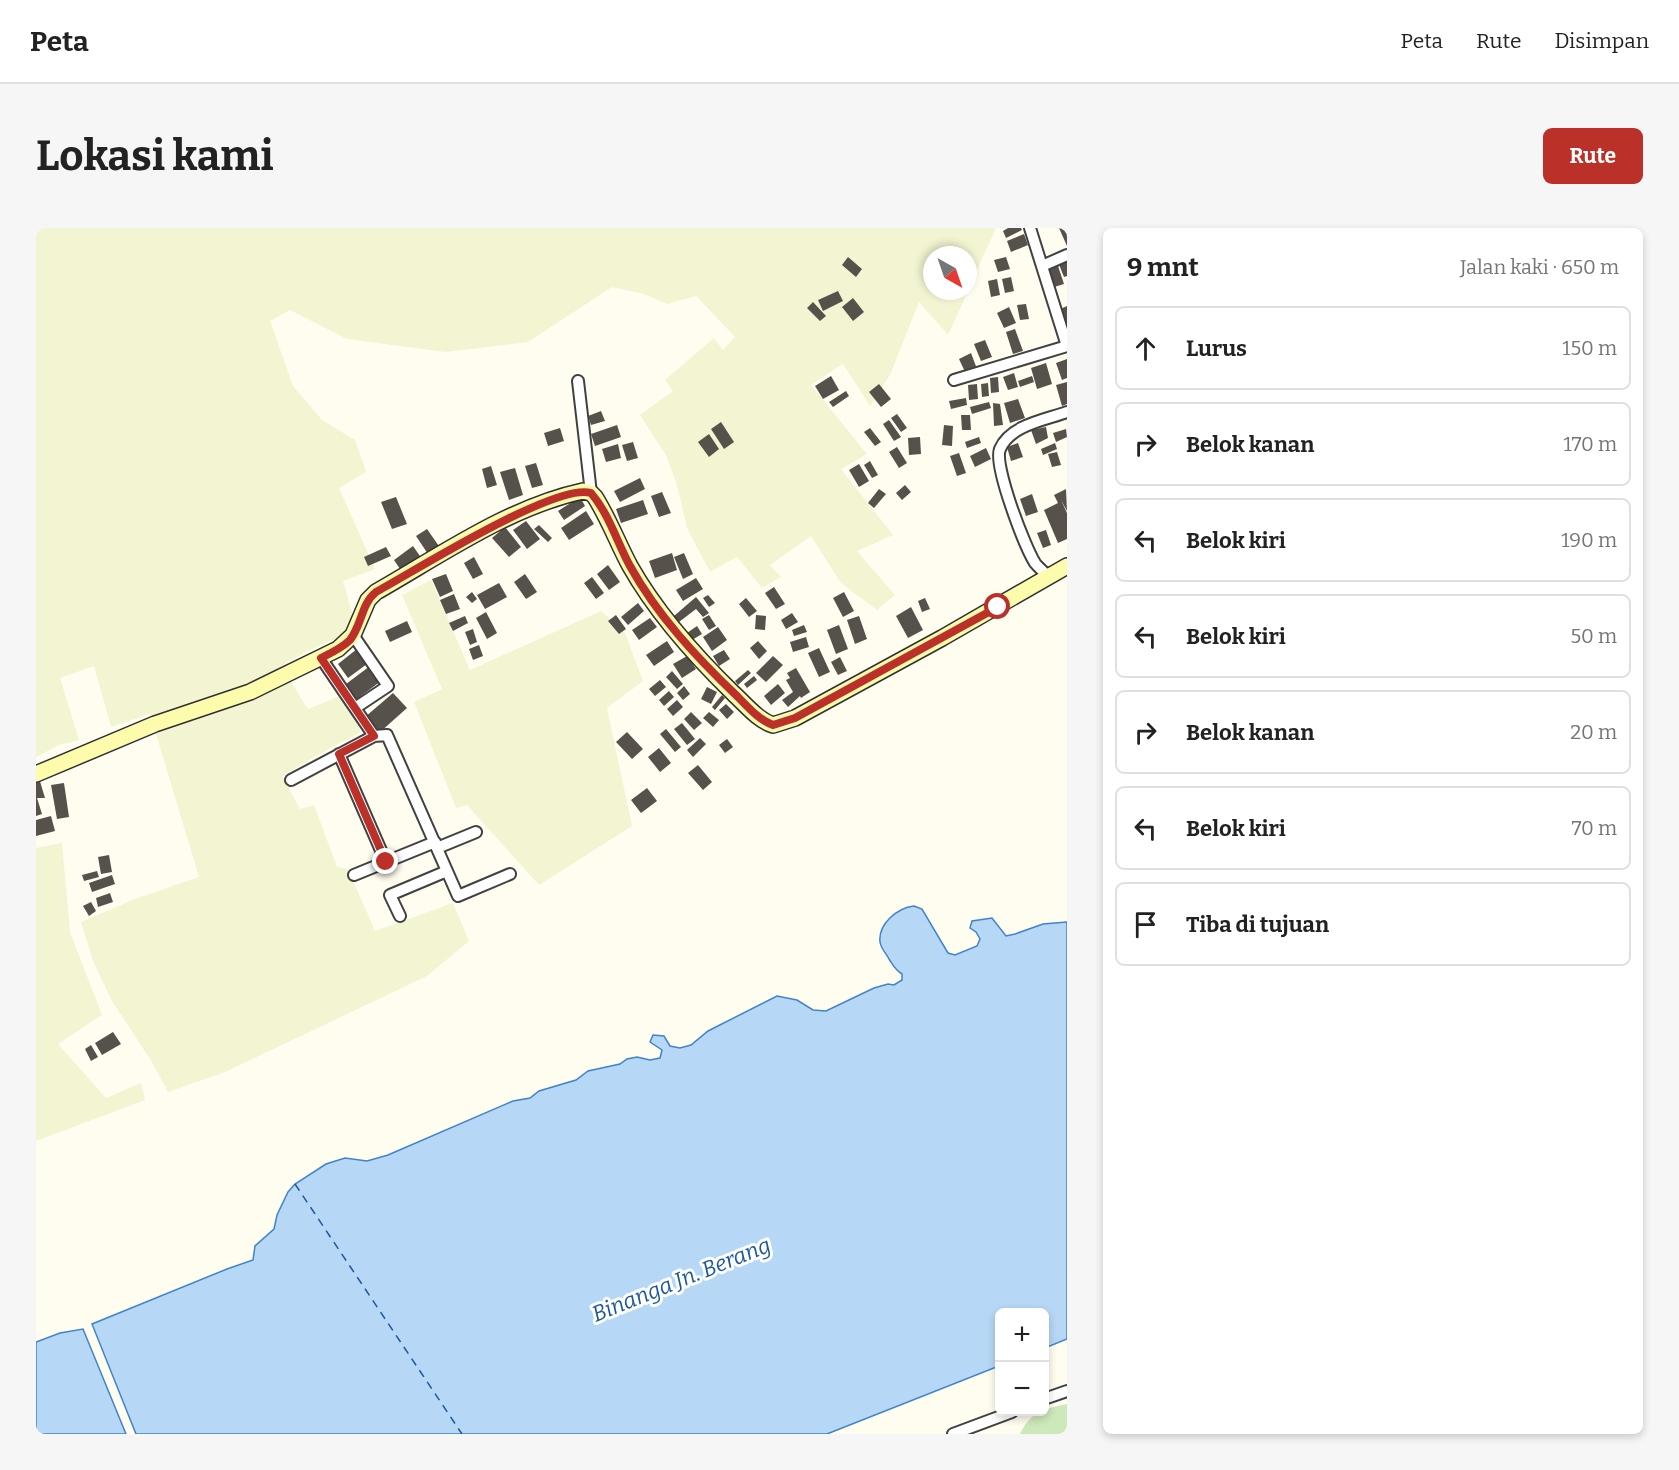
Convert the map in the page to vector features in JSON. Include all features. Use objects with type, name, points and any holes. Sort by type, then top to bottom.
[{"type":"street","points":[[954,380],[1067,346],[1030,228]]},
{"type":"street","points":[[1042,266],[1067,255]]},
{"type":"street","points":[[578,381],[591,493],[602,508],[636,576],[667,621],[687,645],[762,720],[773,725],[795,718],[812,709],[1067,566]]},
{"type":"street","points":[[1048,576],[1036,565],[1023,538],[998,459],[999,451],[1011,435],[1067,412]]},
{"type":"street","points":[[36,774],[155,724],[250,692],[321,658],[344,645],[353,635],[368,600],[376,592],[522,511],[575,493],[583,491],[591,493]]},
{"type":"street","points":[[353,635],[388,686],[355,708]]},
{"type":"street","points":[[321,658],[374,736]]},
{"type":"street","points":[[291,780],[374,736],[387,735],[458,896],[510,874]]},
{"type":"street","points":[[339,754],[386,862]]},
{"type":"street","points":[[354,875],[476,832]]},
{"type":"street","points":[[400,916],[390,895],[447,870]]},
{"type":"street","points":[[1049,1397],[1067,1391]]},
{"type":"street","points":[[953,1434],[1001,1416]]},
{"type":"green space","points":[[36,228],[996,228],[977,270],[977,246],[923,246],[923,300],[964,300],[948,335],[919,302],[890,375],[870,406],[843,364],[811,385],[867,454],[841,469],[893,535],[857,551],[895,595],[877,610],[841,583],[811,536],[770,565],[781,577],[762,588],[737,557],[710,572],[687,528],[677,485],[666,455],[640,415],[673,391],[665,380],[714,338],[723,350],[735,337],[696,296],[667,304],[644,294],[612,287],[528,342],[446,352],[347,339],[290,310],[270,321],[293,386],[322,420],[355,440],[366,472],[339,488],[375,569],[343,581],[354,620],[342,636],[281,666],[308,709],[342,695],[361,732],[282,776],[300,809],[314,805],[337,867],[348,869],[375,931],[453,903],[469,941],[427,976],[225,1072],[168,1092],[152,1062],[112,1001],[93,961],[81,922],[135,899],[199,877],[150,714],[111,727],[94,666],[60,678],[79,740],[59,745],[36,757]]},
{"type":"green space","points":[[431,580],[470,670],[601,611],[625,633],[643,681],[607,708],[632,826],[539,885],[467,805],[456,808],[414,702],[442,689],[402,595]]},
{"type":"green space","points":[[62,843],[70,932],[102,1015],[58,1044],[106,1098],[141,1083],[145,1100],[36,1141],[36,848]]},
{"type":"green space","points":[[1067,1404],[1067,1434],[1020,1434],[1033,1416],[1049,1416],[1049,1408]]},
{"type":"water","name":"Binanga Jn. Berang","points":[[914,906],[922,909],[948,953],[955,955],[977,946],[980,939],[970,928],[972,921],[992,918],[1006,936],[1043,924],[1067,922],[1067,1339],[1049,1346],[1049,1308],[995,1308],[995,1368],[827,1434],[136,1434],[92,1324],[253,1260],[255,1246],[274,1229],[277,1215],[288,1192],[295,1184],[326,1164],[345,1158],[367,1161],[388,1155],[513,1101],[530,1098],[539,1091],[576,1080],[588,1071],[620,1064],[627,1059],[637,1057],[650,1060],[660,1058],[662,1050],[650,1042],[653,1035],[664,1036],[670,1046],[680,1048],[691,1045],[708,1031],[777,996],[797,1000],[813,1010],[826,1011],[874,988],[888,984],[894,985],[902,980],[902,974],[894,967],[882,949],[880,935],[890,918]]},
{"type":"water","points":[[83,1329],[126,1434],[36,1434],[36,1342],[60,1333]]},
{"type":"building","points":[[1008,228],[1021,228],[1022,230],[1006,238],[1003,231]]},
{"type":"building","points":[[1059,228],[1067,228],[1067,246]]},
{"type":"building","points":[[1024,234],[1028,245],[1011,252],[1007,241]]},
{"type":"building","points":[[848,257],[862,269],[856,277],[842,265]]},
{"type":"building","points":[[1006,257],[1010,269],[998,272],[994,260]]},
{"type":"building","points":[[1067,258],[1067,276],[1064,277],[1058,262]]},
{"type":"building","points":[[1057,263],[1064,284],[1051,288],[1044,268]]},
{"type":"building","points":[[1011,277],[1014,291],[1005,293],[1002,279]]},
{"type":"building","points":[[997,279],[1000,295],[991,297],[988,281]]},
{"type":"building","points":[[838,291],[843,301],[823,311],[818,300]]},
{"type":"building","points":[[853,298],[864,312],[853,321],[842,307]]},
{"type":"building","points":[[813,302],[826,316],[820,321],[807,308]]},
{"type":"building","points":[[1026,304],[1029,319],[1020,320],[1017,305]]},
{"type":"building","points":[[1067,306],[1067,323],[1064,325],[1058,310]]},
{"type":"building","points":[[1009,307],[1016,323],[1004,328],[997,313]]},
{"type":"building","points":[[1015,329],[1023,351],[1013,354],[1006,332]]},
{"type":"building","points":[[985,340],[992,357],[981,361],[974,344]]},
{"type":"building","points":[[971,353],[977,369],[966,374],[959,359]]},
{"type":"building","points":[[1067,359],[1067,378],[1062,380],[1056,363]]},
{"type":"building","points":[[1046,363],[1052,384],[1037,389],[1031,368]]},
{"type":"building","points":[[1014,373],[1018,387],[1008,390],[1003,377]]},
{"type":"building","points":[[831,376],[839,390],[823,399],[815,386]]},
{"type":"building","points":[[1032,376],[1034,382],[1020,387],[1018,381]]},
{"type":"building","points":[[998,377],[999,392],[991,393],[990,378]]},
{"type":"building","points":[[1067,382],[1067,404],[1062,406],[1056,385]]},
{"type":"building","points":[[988,383],[989,396],[982,397],[981,384]]},
{"type":"building","points":[[879,384],[891,399],[881,407],[869,392]]},
{"type":"building","points":[[977,384],[978,399],[969,400],[968,385]]},
{"type":"building","points":[[846,391],[849,396],[833,407],[829,402]]},
{"type":"building","points":[[966,398],[967,405],[951,409],[949,401]]},
{"type":"building","points":[[1018,399],[1025,418],[1010,423],[1004,403]]},
{"type":"building","points":[[989,402],[991,408],[972,414],[970,407]]},
{"type":"building","points":[[993,403],[1000,404],[1003,425],[994,426]]},
{"type":"building","points":[[601,411],[605,421],[591,425],[588,416]]},
{"type":"building","points":[[897,414],[907,428],[901,432],[891,418]]},
{"type":"building","points":[[961,415],[970,415],[971,430],[962,430]]},
{"type":"building","points":[[889,420],[901,437],[894,441],[883,424]]},
{"type":"building","points":[[721,422],[734,442],[724,449],[711,429]]},
{"type":"building","points":[[617,425],[621,437],[595,446],[591,434]]},
{"type":"building","points":[[944,425],[953,426],[952,446],[942,445]]},
{"type":"building","points":[[1046,427],[1048,438],[1036,444],[1031,430]]},
{"type":"building","points":[[560,428],[564,441],[548,446],[544,433]]},
{"type":"building","points":[[870,428],[881,442],[875,446],[864,432]]},
{"type":"building","points":[[1066,429],[1067,437],[1056,442],[1053,433]]},
{"type":"building","points":[[709,434],[719,449],[709,457],[698,442]]},
{"type":"building","points":[[920,437],[921,454],[909,455],[908,438]]},
{"type":"building","points":[[979,437],[981,443],[967,448],[965,442]]},
{"type":"building","points":[[633,442],[638,458],[627,461],[622,445]]},
{"type":"building","points":[[1018,443],[1023,457],[1011,461],[1007,447]]},
{"type":"building","points":[[1055,443],[1057,449],[1043,455],[1041,449]]},
{"type":"building","points":[[618,444],[621,458],[606,462],[602,449]]},
{"type":"building","points":[[897,447],[907,463],[899,468],[889,452]]},
{"type":"building","points":[[986,448],[991,459],[975,467],[970,456]]},
{"type":"building","points":[[1057,452],[1061,465],[1052,467],[1048,454]]},
{"type":"building","points":[[959,453],[966,473],[957,476],[950,456]]},
{"type":"building","points":[[870,461],[878,475],[872,478],[864,465]]},
{"type":"building","points":[[536,463],[543,485],[532,488],[525,466]]},
{"type":"building","points":[[859,464],[869,481],[859,487],[849,470]]},
{"type":"building","points":[[491,466],[497,485],[487,488],[482,469]]},
{"type":"building","points":[[515,468],[523,495],[509,500],[500,472]]},
{"type":"building","points":[[640,478],[645,489],[620,502],[614,491]]},
{"type":"building","points":[[905,485],[911,492],[902,500],[896,493]]},
{"type":"building","points":[[879,489],[886,494],[874,508],[868,503]]},
{"type":"building","points":[[1066,489],[1067,511],[1061,500],[1067,513],[1067,539],[1058,543],[1044,510],[1058,503],[1054,495]]},
{"type":"building","points":[[662,492],[671,513],[659,517],[651,496]]},
{"type":"building","points":[[1032,494],[1038,512],[1026,516],[1020,499]]},
{"type":"building","points":[[396,497],[407,524],[392,529],[381,502]]},
{"type":"building","points":[[580,497],[585,506],[564,520],[558,511]]},
{"type":"building","points":[[643,500],[648,514],[621,523],[616,509]]},
{"type":"building","points":[[586,511],[594,524],[569,540],[561,528]]},
{"type":"building","points":[[526,521],[540,539],[527,549],[513,530]]},
{"type":"building","points":[[539,525],[552,538],[548,542],[534,529]]},
{"type":"building","points":[[505,527],[521,547],[509,557],[492,538]]},
{"type":"building","points":[[427,529],[441,549],[430,557],[416,536]]},
{"type":"building","points":[[1046,530],[1051,545],[1043,548],[1037,533]]},
{"type":"building","points":[[413,546],[422,559],[402,572],[394,560]]},
{"type":"building","points":[[386,547],[391,556],[368,566],[364,557]]},
{"type":"building","points":[[672,553],[677,570],[655,578],[649,561]]},
{"type":"building","points":[[684,553],[693,574],[683,579],[674,557]]},
{"type":"building","points":[[474,557],[483,574],[473,579],[464,563]]},
{"type":"building","points":[[608,565],[620,582],[609,590],[597,574]]},
{"type":"building","points":[[446,574],[453,591],[440,597],[432,579]]},
{"type":"building","points":[[525,574],[537,592],[526,599],[514,582]]},
{"type":"building","points":[[592,577],[604,593],[596,599],[584,583]]},
{"type":"building","points":[[696,578],[703,589],[683,601],[676,590]]},
{"type":"building","points":[[499,583],[507,597],[485,609],[477,595]]},
{"type":"building","points":[[774,587],[785,604],[776,609],[765,593]]},
{"type":"building","points":[[472,592],[477,599],[472,603],[466,597]]},
{"type":"building","points":[[844,592],[854,611],[843,617],[833,598]]},
{"type":"building","points":[[454,594],[460,609],[446,614],[440,600]]},
{"type":"building","points":[[708,595],[715,603],[709,607],[703,598]]},
{"type":"building","points":[[696,597],[709,613],[703,617],[696,609],[679,622],[674,616]]},
{"type":"building","points":[[746,598],[757,611],[749,617],[739,604]]},
{"type":"building","points":[[925,598],[930,609],[922,612],[918,601]]},
{"type":"building","points":[[638,603],[644,611],[628,625],[621,617]]},
{"type":"building","points":[[911,607],[923,630],[908,638],[896,616]]},
{"type":"building","points":[[486,612],[497,633],[487,639],[476,618]]},
{"type":"building","points":[[792,613],[798,622],[786,629],[781,620]]},
{"type":"building","points":[[616,615],[626,629],[619,634],[608,621]]},
{"type":"building","points":[[709,615],[716,626],[709,630],[702,619]]},
{"type":"building","points":[[756,615],[766,616],[765,630],[755,629]]},
{"type":"building","points":[[465,616],[468,623],[453,631],[449,623]]},
{"type":"building","points":[[859,616],[867,639],[855,644],[847,620]]},
{"type":"building","points":[[650,618],[657,627],[639,640],[632,630]]},
{"type":"building","points":[[407,621],[412,632],[390,642],[385,631]]},
{"type":"building","points":[[804,625],[807,632],[794,636],[792,630]]},
{"type":"building","points":[[839,625],[848,649],[836,654],[827,630]]},
{"type":"building","points":[[697,626],[702,634],[692,640],[687,633]]},
{"type":"building","points":[[718,627],[727,640],[712,651],[703,637]]},
{"type":"building","points":[[473,629],[477,642],[470,645],[465,632]]},
{"type":"building","points":[[806,637],[809,647],[793,652],[790,642]]},
{"type":"building","points":[[667,641],[674,652],[654,666],[646,655]]},
{"type":"building","points":[[758,641],[767,651],[759,659],[750,648]]},
{"type":"building","points":[[479,645],[483,656],[473,660],[469,649]]},
{"type":"building","points":[[819,648],[830,672],[819,677],[808,653]]},
{"type":"building","points":[[357,649],[367,664],[348,678],[338,664]]},
{"type":"building","points":[[724,650],[730,659],[719,666],[713,656]]},
{"type":"building","points":[[687,656],[696,669],[682,678],[673,664]]},
{"type":"building","points":[[773,656],[783,665],[766,682],[756,673]]},
{"type":"building","points":[[840,657],[847,671],[838,675],[831,662]]},
{"type":"building","points":[[370,666],[381,681],[357,699],[346,684]]},
{"type":"building","points":[[796,668],[810,692],[801,698],[800,696],[788,707],[782,700],[793,692],[786,680],[790,678],[787,673]]},
{"type":"building","points":[[748,670],[751,673],[738,685],[735,681]]},
{"type":"building","points":[[672,671],[683,684],[677,689],[666,677]]},
{"type":"building","points":[[754,676],[757,680],[747,688],[744,684]]},
{"type":"building","points":[[660,680],[666,687],[655,696],[649,689]]},
{"type":"building","points":[[778,684],[785,693],[771,705],[764,696]]},
{"type":"building","points":[[684,686],[690,694],[683,700],[677,693]]},
{"type":"building","points":[[707,687],[717,692],[711,704],[701,699]]},
{"type":"building","points":[[669,691],[674,697],[664,706],[659,700]]},
{"type":"building","points":[[393,693],[407,708],[379,733],[365,717]]},
{"type":"building","points":[[722,695],[725,698],[715,710],[712,707]]},
{"type":"building","points":[[677,700],[683,707],[673,716],[667,709]]},
{"type":"building","points":[[726,704],[734,712],[727,719],[719,710]]},
{"type":"building","points":[[691,712],[702,723],[694,730],[684,719]]},
{"type":"building","points":[[709,712],[719,720],[713,727],[703,718]]},
{"type":"building","points":[[682,723],[695,739],[687,745],[674,729]]},
{"type":"building","points":[[666,729],[681,747],[675,752],[660,734]]},
{"type":"building","points":[[627,732],[643,749],[632,759],[616,742]]},
{"type":"building","points":[[700,738],[706,744],[693,757],[687,750]]},
{"type":"building","points":[[727,739],[733,747],[725,753],[719,745]]},
{"type":"building","points":[[659,748],[671,763],[660,772],[648,757]]},
{"type":"building","points":[[698,765],[712,782],[703,790],[688,773]]},
{"type":"building","points":[[39,778],[45,798],[37,798],[42,814],[36,816],[36,780]]},
{"type":"building","points":[[64,783],[69,817],[57,819],[51,785]]},
{"type":"building","points":[[647,788],[657,801],[641,813],[631,800]]},
{"type":"building","points":[[51,816],[55,831],[36,836],[36,820]]},
{"type":"building","points":[[109,855],[112,872],[101,874],[98,857]]},
{"type":"building","points":[[97,871],[99,877],[84,881],[82,875]]},
{"type":"building","points":[[112,875],[115,884],[92,892],[89,883]]},
{"type":"building","points":[[110,893],[113,902],[98,907],[96,898]]},
{"type":"building","points":[[91,902],[96,911],[89,916],[83,906]]},
{"type":"building","points":[[113,1032],[121,1044],[102,1055],[95,1043]]},
{"type":"building","points":[[91,1045],[98,1057],[91,1061],[85,1049]]},
{"type":"ferry route","points":[[295,1184],[462,1434]]},
{"type":"route","points":[[386,862],[339,754],[374,736],[321,658],[349,640],[368,600],[376,592],[502,521],[532,507],[583,491],[591,493],[602,508],[630,566],[667,621],[727,687],[762,720],[773,725],[795,718],[998,607]]}]
